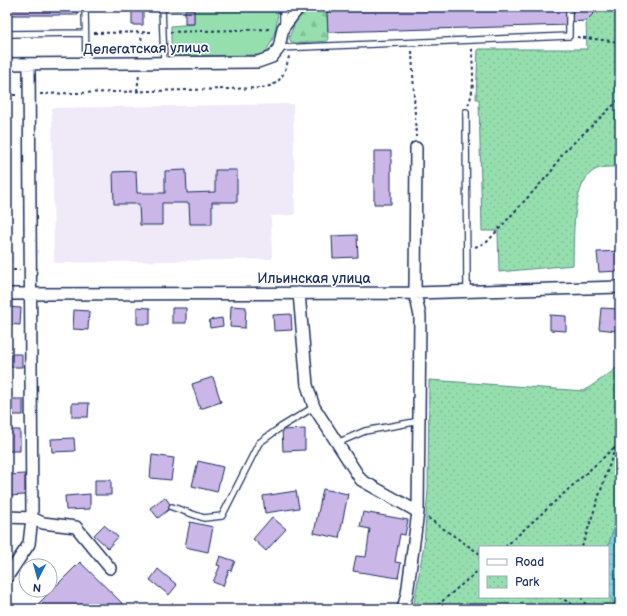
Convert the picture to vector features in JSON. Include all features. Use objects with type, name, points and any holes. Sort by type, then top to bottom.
[{"type":"street","points":[[278,48],[283,28],[299,7]]},
{"type":"street","name":"Делегатская улица","points":[[7,64],[258,62],[272,57],[278,48]]},
{"type":"street","points":[[7,577],[29,544],[32,518],[28,64]]},
{"type":"street","points":[[403,609],[407,594],[418,512],[420,316],[415,293],[416,148]]},
{"type":"street","name":"Ильинская улица","points":[[7,294],[415,293],[620,287]]},
{"type":"street","points":[[300,293],[307,385],[314,407],[362,480],[418,512]]},
{"type":"street","points":[[7,517],[32,518],[43,523],[76,527],[110,568]]},
{"type":"lane","points":[[85,7],[86,64]]},
{"type":"lane","points":[[162,7],[164,63]]},
{"type":"lane","points":[[283,7],[283,28]]},
{"type":"lane","points":[[278,48],[569,36],[569,7]]},
{"type":"lane","points":[[7,34],[85,34]]},
{"type":"lane","points":[[466,112],[467,292]]},
{"type":"lane","points":[[172,507],[204,518],[222,516],[259,442],[314,407]]},
{"type":"lane","points":[[337,443],[365,431],[420,420]]},
{"type":"path","points":[[85,34],[283,28]]},
{"type":"path","points":[[569,36],[620,42]]},
{"type":"path","points":[[466,112],[472,90],[472,40]]},
{"type":"path","points":[[412,42],[416,148]]},
{"type":"path","points":[[7,95],[262,88],[274,85],[281,78],[288,63],[290,47]]},
{"type":"path","points":[[467,248],[487,242],[551,172],[563,153],[620,99]]},
{"type":"path","points":[[582,546],[620,433]]},
{"type":"path","points":[[506,546],[616,446]]},
{"type":"path","points":[[418,512],[479,553]]},
{"type":"path","points":[[433,609],[479,570]]},
{"type":"path","points":[[561,598],[581,609]]},
{"type":"path","points":[[582,598],[588,609]]},
{"type":"shaded area","points":[[293,104],[295,215],[271,216],[272,259],[54,263],[52,108]]},
{"type":"shaded area","points":[[7,105],[11,105],[13,263],[7,263]]},
{"type":"green space","points":[[170,7],[278,7],[276,26],[272,40],[261,55],[171,56],[171,26],[194,24],[194,10],[170,10]]},
{"type":"green space","points":[[309,7],[458,7],[327,12],[328,41],[291,42],[289,38],[295,22]]},
{"type":"green space","points":[[600,7],[620,7],[620,167],[596,169],[586,179],[581,189],[575,215],[573,265],[499,272],[498,231],[482,231],[479,99],[476,99],[478,49],[587,49],[586,21]]},
{"type":"green space","points":[[620,364],[620,508],[608,546],[479,546],[479,598],[609,598],[609,595],[615,605],[620,606],[620,609],[413,609],[424,544],[428,489],[429,380],[584,391],[613,371]]},
{"type":"water","points":[[620,508],[620,606],[615,605],[609,595],[608,546]]},
{"type":"building","points":[[7,7],[78,7],[78,15],[7,15]]},
{"type":"building","points":[[458,7],[568,7],[569,25],[328,32],[327,11]]},
{"type":"building","points":[[568,7],[600,7],[586,21],[569,22]]},
{"type":"building","points":[[185,10],[194,10],[194,24],[185,24]]},
{"type":"building","points":[[132,11],[143,12],[143,25],[132,25]]},
{"type":"building","points":[[374,151],[391,151],[391,204],[374,204]]},
{"type":"building","points":[[186,170],[187,193],[215,192],[215,170],[237,170],[237,202],[212,202],[212,224],[190,224],[189,203],[162,203],[162,225],[140,225],[139,204],[114,204],[113,172],[136,171],[137,193],[165,193],[165,171]]},
{"type":"building","points":[[357,235],[358,257],[333,258],[332,236]]},
{"type":"building","points":[[620,251],[620,271],[599,272],[597,252]]},
{"type":"building","points":[[231,306],[246,307],[245,328],[230,327]]},
{"type":"building","points":[[7,307],[21,308],[20,325],[7,324]]},
{"type":"building","points":[[137,307],[150,308],[150,324],[137,324]]},
{"type":"building","points":[[172,308],[186,308],[186,323],[172,323]]},
{"type":"building","points":[[601,308],[619,309],[617,331],[599,329]]},
{"type":"building","points":[[74,310],[89,311],[88,330],[73,329]]},
{"type":"building","points":[[291,314],[292,330],[274,331],[273,315]]},
{"type":"building","points":[[550,315],[566,316],[566,331],[550,330]]},
{"type":"building","points":[[222,318],[223,326],[210,328],[209,320]]},
{"type":"building","points":[[7,354],[22,354],[22,367],[7,367]]},
{"type":"building","points":[[213,377],[221,402],[200,409],[192,384]]},
{"type":"building","points":[[7,399],[23,399],[23,415],[7,415]]},
{"type":"building","points":[[72,403],[89,403],[88,417],[72,417]]},
{"type":"building","points":[[305,429],[305,450],[283,451],[282,430]]},
{"type":"building","points":[[7,430],[20,430],[20,451],[7,451]]},
{"type":"building","points":[[74,438],[75,451],[52,452],[51,439]]},
{"type":"building","points":[[152,455],[174,458],[171,480],[150,478]]},
{"type":"building","points":[[198,461],[223,467],[217,492],[192,486]]},
{"type":"building","points":[[25,474],[25,495],[7,496],[7,475]]},
{"type":"building","points":[[95,480],[111,480],[111,495],[95,495]]},
{"type":"building","points":[[323,489],[348,494],[339,538],[314,533]]},
{"type":"building","points":[[296,491],[299,508],[265,513],[263,496]]},
{"type":"building","points":[[90,494],[90,509],[66,510],[65,496]]},
{"type":"building","points":[[165,497],[172,507],[158,518],[150,508]]},
{"type":"building","points":[[363,512],[408,520],[405,535],[400,534],[395,562],[401,563],[398,578],[353,571],[356,556],[366,557],[370,529],[360,527]]},
{"type":"building","points":[[272,517],[286,529],[266,551],[253,539]]},
{"type":"building","points":[[190,522],[213,527],[208,552],[185,547]]},
{"type":"building","points":[[104,525],[118,537],[108,548],[94,535]]},
{"type":"building","points":[[220,556],[235,561],[231,571],[229,570],[223,586],[213,582],[220,566],[217,565]]},
{"type":"building","points":[[80,562],[128,609],[33,609],[44,598],[58,598],[58,584]]},
{"type":"building","points":[[158,569],[177,585],[169,595],[150,580]]}]
